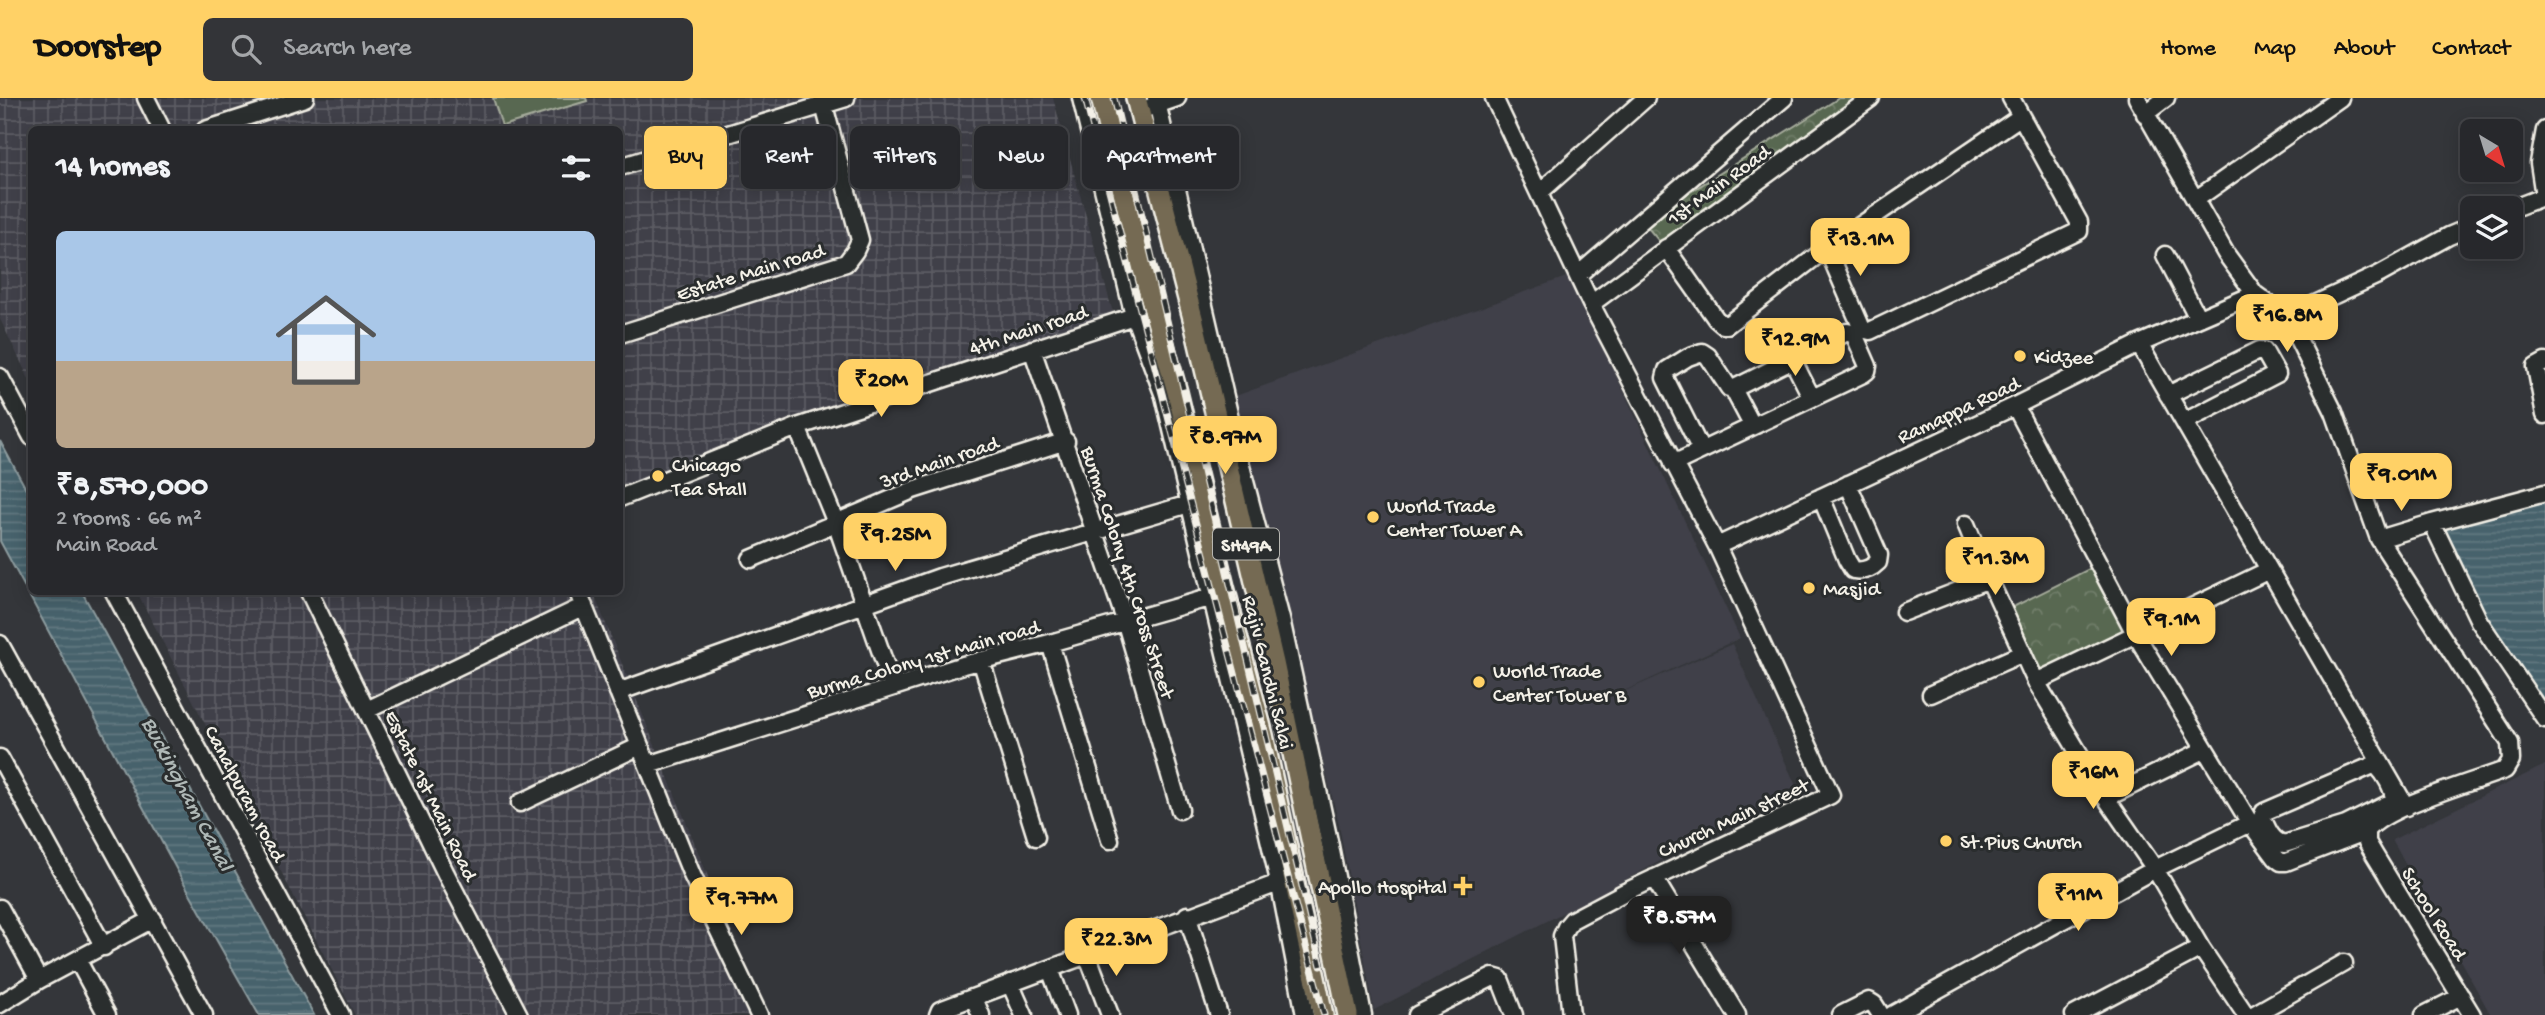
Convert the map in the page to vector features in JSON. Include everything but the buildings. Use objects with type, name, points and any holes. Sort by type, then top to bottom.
[{"type":"main road","name":"Rajiv Gandhi Salai","points":[[1101,98],[1173,404],[1199,478],[1263,735],[1286,879],[1323,1015]]},
{"type":"main road","name":"SH49A","points":[[1147,103],[1229,472],[1318,826],[1348,1015]]},
{"type":"main road","points":[[1199,478],[1229,472]]},
{"type":"street","points":[[146,98],[160,126]]},
{"type":"street","points":[[218,126],[305,98]]},
{"type":"street","points":[[623,166],[823,101],[846,98]]},
{"type":"street","points":[[1082,98],[1134,316],[1173,404],[1189,504],[1286,879],[1305,1015]]},
{"type":"street","points":[[1177,98],[1147,103],[1281,619],[1318,826],[1363,1015]]},
{"type":"street","points":[[1540,192],[1646,98]]},
{"type":"street","points":[[1579,274],[1784,98]]},
{"type":"street","name":"1st Main Road","points":[[1591,304],[1871,98]]},
{"type":"street","points":[[1827,248],[1862,329],[1870,331],[2076,234],[2081,225],[2011,98]]},
{"type":"street","points":[[2015,406],[2136,635],[2250,823],[2281,862],[2356,829],[2395,801],[2377,766],[2371,766],[2263,812],[2262,817],[2272,838],[2276,843],[2284,844],[2356,829],[2406,807],[2505,771],[2511,760],[2510,743],[2379,539],[2334,412],[2287,317],[2255,294],[2226,254],[2137,98]]},
{"type":"street","points":[[2145,114],[2166,98]]},
{"type":"street","points":[[2195,200],[2340,98]]},
{"type":"street","points":[[1497,99],[1591,304],[1717,546]]},
{"type":"street","name":"Estate Main road","points":[[623,333],[846,263],[860,240],[823,101]]},
{"type":"street","points":[[1666,248],[1716,319],[1727,325],[1827,248],[2021,117]]},
{"type":"street","points":[[2523,204],[2544,195],[2539,163],[2545,130]]},
{"type":"street","points":[[2287,317],[2380,274],[2460,231]]},
{"type":"street","points":[[2165,255],[2198,318]]},
{"type":"street","name":"Ramappa Road","points":[[1717,546],[2015,406],[2138,344],[2255,294]]},
{"type":"street","name":"4th Main road","points":[[623,497],[797,427],[1134,316]]},
{"type":"street","points":[[1673,464],[1812,398],[1867,370],[1868,366],[1854,334],[1847,332],[1733,389]]},
{"type":"street","points":[[2138,344],[2406,807]]},
{"type":"street","name":"Burma Colony 4th Cross Street","points":[[1032,349],[1066,441],[1093,533],[1125,620],[1180,810]]},
{"type":"street","points":[[2168,395],[2260,350],[2264,351],[2277,374],[2184,422]]},
{"type":"street","points":[[1701,450],[1664,377],[1667,370],[1688,357],[1702,352],[1708,356],[1729,388],[1733,389],[1752,425]]},
{"type":"street","points":[[1792,359],[1812,398]]},
{"type":"street","points":[[2545,362],[2536,368],[2545,415]]},
{"type":"street","points":[[0,377],[28,430]]},
{"type":"street","points":[[797,427],[836,523],[893,687]]},
{"type":"street","name":"3rd Main road","points":[[751,559],[913,491],[1066,441]]},
{"type":"street","points":[[1821,497],[1853,570],[1860,572],[1872,568],[1878,562],[1879,555],[1848,484]]},
{"type":"street","points":[[2379,539],[2545,493]]},
{"type":"street","points":[[618,692],[940,577],[1189,504]]},
{"type":"street","points":[[2432,523],[2479,621],[2545,719]]},
{"type":"street","points":[[1966,524],[2036,682],[2106,798],[2155,869],[2201,948],[2246,1015]]},
{"type":"street","name":"Church Main street","points":[[1571,1015],[1562,936],[1566,927],[1580,915],[1831,794],[1717,546]]},
{"type":"street","points":[[2036,682],[2269,570]]},
{"type":"street","points":[[1904,612],[1989,579]]},
{"type":"street","name":"Canalpuram road","points":[[116,595],[341,1015]]},
{"type":"street","name":"Estate 1st Main Road","points":[[310,595],[446,874],[519,1015]]},
{"type":"street","name":"Burma Colony 1st Main road","points":[[648,765],[981,660],[1212,597]]},
{"type":"street","points":[[367,710],[581,599],[692,875],[759,1015]]},
{"type":"street","points":[[1050,643],[1110,839]]},
{"type":"street","points":[[0,644],[204,1015]]},
{"type":"street","points":[[1931,694],[2023,653]]},
{"type":"street","points":[[981,660],[1036,837]]},
{"type":"street","points":[[520,803],[640,746]]},
{"type":"street","points":[[2106,798],[2204,750]]},
{"type":"street","points":[[0,758],[104,947]]},
{"type":"street","points":[[1892,1015],[2155,869],[2250,823]]},
{"type":"street","name":"School Road","points":[[2356,829],[2367,842],[2472,1015]]},
{"type":"street","points":[[1654,878],[1737,1015]]},
{"type":"street","points":[[938,1014],[1010,983],[1286,879]]},
{"type":"street","points":[[0,908],[39,980]]},
{"type":"street","points":[[1187,915],[1219,1015]]},
{"type":"street","points":[[4,1007],[39,980],[153,919]]},
{"type":"street","points":[[2074,1015],[2201,948]]},
{"type":"street","points":[[1087,954],[1110,1015]]},
{"type":"street","points":[[78,961],[107,1015]]},
{"type":"street","points":[[2253,1015],[2344,963]]},
{"type":"street","points":[[1049,969],[1067,1015]]},
{"type":"street","points":[[1416,1015],[1493,977],[1500,979],[1514,1015]]},
{"type":"street","points":[[1010,983],[1024,1015]]},
{"type":"street","points":[[2424,1015],[2460,996]]},
{"type":"street","points":[[974,998],[981,1015]]},
{"type":"street","points":[[1841,1015],[1866,1001],[1872,1001],[1878,1011]]},
{"type":"shaded area","points":[[0,98],[1053,98],[1061,126],[974,126],[974,189],[1068,189],[1068,152],[1115,320],[623,499],[623,126],[28,126],[28,377],[0,319]]},
{"type":"shaded area","points":[[1569,276],[1740,638],[1589,707],[1732,644],[1797,788],[1374,1010],[1338,820],[1230,398]]},
{"type":"shaded area","points":[[139,595],[594,595],[764,1015],[355,1015]]},
{"type":"shaded area","points":[[2545,765],[2545,1015],[2491,1015],[2392,840]]},
{"type":"green space","points":[[493,98],[586,98],[587,101],[502,126]]},
{"type":"green space","points":[[1839,98],[1867,98],[1663,246],[1643,222]]},
{"type":"green space","points":[[2093,567],[2127,631],[2039,674],[2009,609]]},
{"type":"water","points":[[0,441],[28,492],[28,593],[0,541]]},
{"type":"water","points":[[2545,500],[2545,708],[2477,608],[2442,527]]},
{"type":"water","name":"Buckingham Canal","points":[[29,595],[84,595],[314,1015],[259,1015],[179,874]]},
{"type":"railway","points":[[1085,98],[1324,1015]]},
{"type":"railway","points":[[1114,98],[1321,966]]},
{"type":"place","name":"Kidzee","points":[[2020,356]]},
{"type":"place","name":"Chicago Tea Stall","points":[[658,476]]},
{"type":"place","name":"World Trade Center Tower A","points":[[1373,517]]},
{"type":"place","name":"Masjid","points":[[1809,588]]},
{"type":"place","name":"World Trade Center Tower B","points":[[1479,682]]},
{"type":"place","name":"St.Pius Church","points":[[1946,841]]},
{"type":"place","name":"Apollo Hospital","points":[[1463,886]]}]
